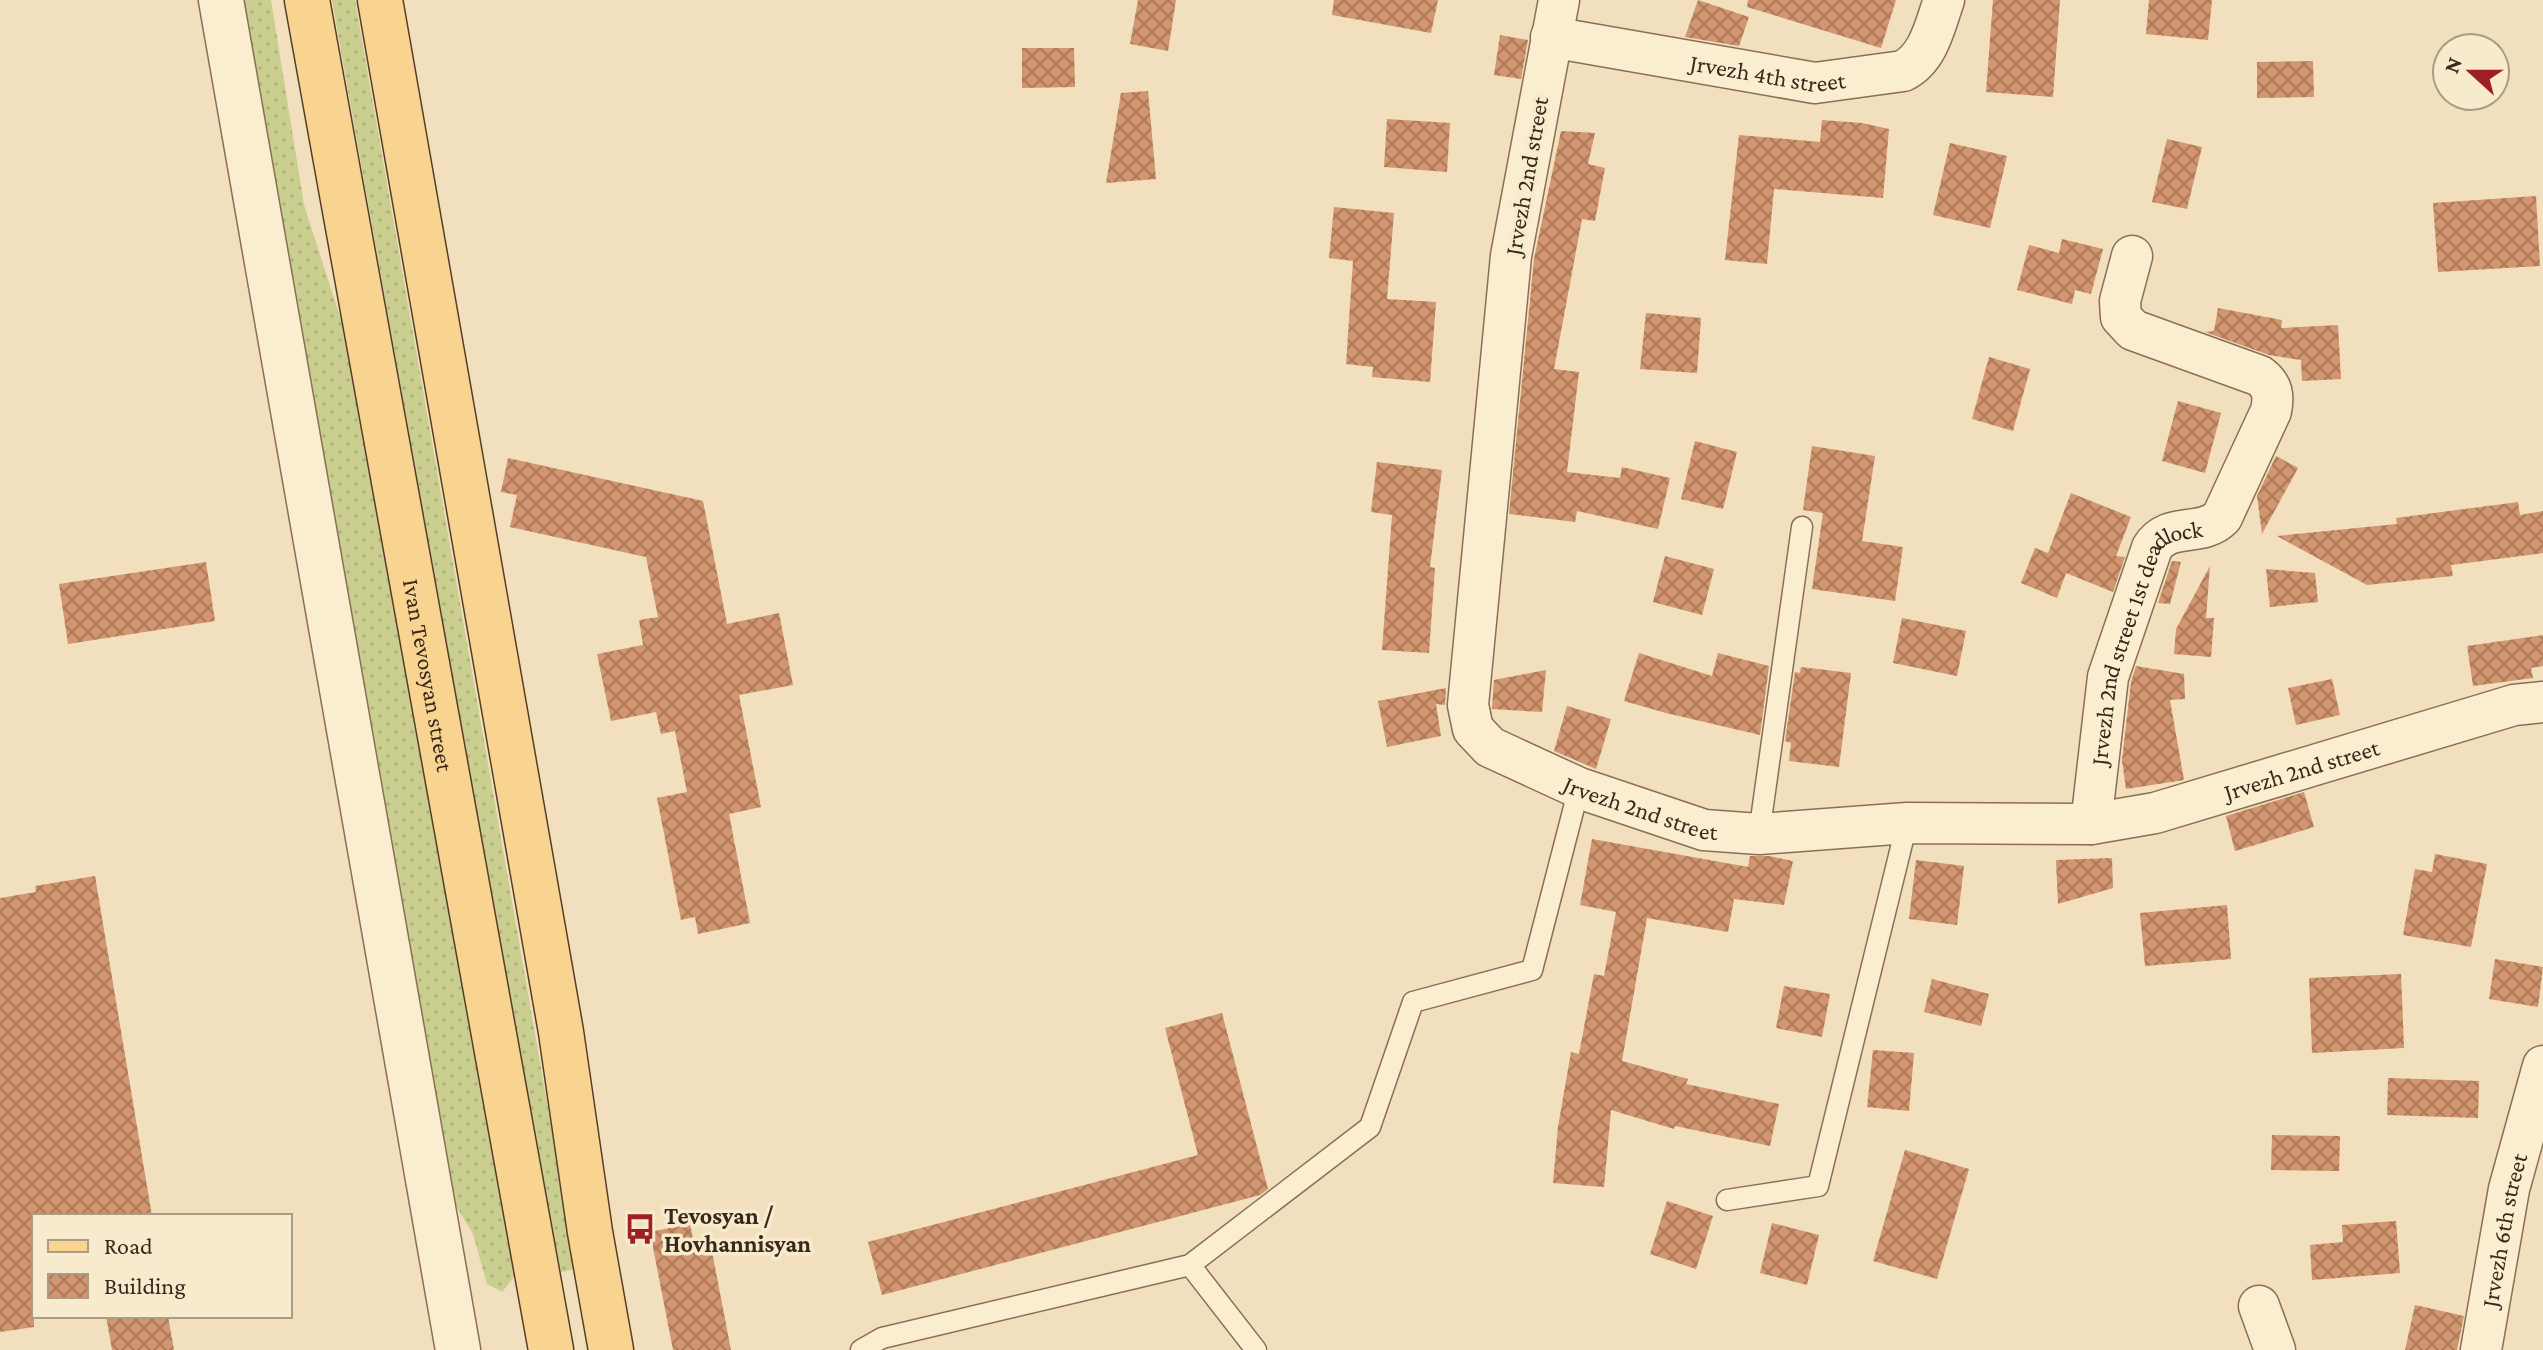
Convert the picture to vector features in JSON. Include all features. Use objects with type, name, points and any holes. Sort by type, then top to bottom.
[{"type":"main road","name":"Ivan Tevosyan street","points":[[307,0],[551,1350]]},
{"type":"main road","points":[[380,0],[561,1032],[590,1232],[611,1350]]},
{"type":"street","points":[[221,0],[458,1350]]},
{"type":"street","name":"Jrvezh 4th street","points":[[1555,18],[1815,83],[1903,71],[1914,66],[1923,55],[1944,0]]},
{"type":"street","name":"Jrvezh 2nd street","points":[[1555,18],[1511,256],[1468,705],[1473,729],[1490,747],[1579,788],[1704,830],[1759,834],[1907,823],[2091,824],[2155,813],[2514,705],[2543,702]]},
{"type":"street","name":"Jrvezh 2nd street 1st deadlock","points":[[2091,824],[2108,677],[2152,548],[2168,532],[2209,527],[2222,517],[2271,411],[2273,399],[2270,384],[2260,376],[2133,330],[2121,317],[2120,301],[2132,256]]},
{"type":"street","name":"Jrvezh 6th street","points":[[2481,1350],[2509,1189],[2543,1066]]},
{"type":"street","points":[[2259,1306],[2275,1350]]},
{"type":"lane","points":[[1759,834],[1802,527]]},
{"type":"lane","points":[[861,1350],[882,1338],[1190,1265],[1370,1127],[1413,1002],[1532,970],[1579,788]]},
{"type":"lane","points":[[1727,1200],[1818,1186],[1907,823]]},
{"type":"lane","points":[[1190,1265],[1256,1350]]},
{"type":"green space","points":[[239,0],[271,0],[304,205],[343,326],[515,1276],[502,1292],[487,1284],[473,1234],[443,1184]]},
{"type":"green space","points":[[332,0],[355,0],[576,1269],[558,1273]]},
{"type":"building","points":[[1138,0],[1176,0],[1168,51],[1130,44]]},
{"type":"building","points":[[1334,0],[1438,0],[1431,33],[1332,15]]},
{"type":"building","points":[[1698,0],[1749,17],[1739,46],[1685,37]]},
{"type":"building","points":[[1748,0],[1896,0],[1881,48],[1747,7]]},
{"type":"building","points":[[1993,0],[2060,0],[2053,97],[1986,92]]},
{"type":"building","points":[[2149,0],[2212,0],[2208,40],[2146,34]]},
{"type":"building","points":[[1500,35],[1528,40],[1521,79],[1494,75]]},
{"type":"building","points":[[1022,48],[1074,48],[1075,87],[1022,88]]},
{"type":"building","points":[[2313,61],[2314,97],[2257,98],[2257,62]]},
{"type":"building","points":[[1148,91],[1156,179],[1106,183],[1121,93]]},
{"type":"building","points":[[1387,119],[1450,123],[1447,172],[1384,167]]},
{"type":"building","points":[[1822,120],[1889,129],[1883,198],[1774,189],[1767,264],[1725,260],[1739,135],[1820,142]]},
{"type":"building","points":[[1561,131],[1595,133],[1588,164],[1605,168],[1595,221],[1582,219],[1554,369],[1579,372],[1567,472],[1620,478],[1622,467],[1670,478],[1658,529],[1577,511],[1575,522],[1509,514],[1534,259]]},
{"type":"building","points":[[2167,139],[2202,147],[2187,209],[2152,202]]},
{"type":"building","points":[[1950,143],[2007,156],[1990,228],[1933,215]]},
{"type":"building","points":[[2536,196],[2540,266],[2438,272],[2433,203]]},
{"type":"building","points":[[1334,207],[1394,213],[1387,299],[1436,302],[1430,382],[1372,377],[1373,367],[1346,364],[1353,261],[1329,258]]},
{"type":"building","points":[[2062,239],[2103,249],[2091,294],[2075,290],[2072,304],[2017,290],[2029,245],[2059,253]]},
{"type":"building","points":[[2218,308],[2282,320],[2281,328],[2338,325],[2341,379],[2302,381],[2301,360],[2269,355],[2205,332],[2214,331]]},
{"type":"building","points":[[1646,313],[1701,318],[1697,373],[1640,369]]},
{"type":"building","points":[[1989,357],[2030,369],[2013,431],[1972,419]]},
{"type":"building","points":[[2178,401],[2221,413],[2205,473],[2162,461]]},
{"type":"building","points":[[1695,441],[1737,452],[1723,509],[1681,499]]},
{"type":"building","points":[[1812,446],[1875,456],[1862,541],[1903,547],[1895,601],[1812,589],[1823,513],[1803,510]]},
{"type":"building","points":[[2276,456],[2298,468],[2262,534],[2257,496]]},
{"type":"building","points":[[508,458],[703,501],[727,624],[779,613],[793,685],[739,695],[761,807],[729,814],[750,923],[698,934],[695,917],[681,920],[657,798],[687,792],[675,731],[661,734],[656,712],[611,721],[597,654],[643,645],[639,620],[658,617],[646,557],[510,527],[517,495],[501,492]]},
{"type":"building","points":[[1377,462],[1442,470],[1430,567],[1435,568],[1429,653],[1382,650],[1392,515],[1371,512]]},
{"type":"building","points":[[2071,493],[2131,517],[2116,556],[2125,557],[2113,592],[2066,573],[2057,598],[2021,583],[2035,548],[2048,553]]},
{"type":"building","points":[[2518,502],[2520,515],[2543,511],[2543,553],[2451,565],[2453,576],[2367,585],[2277,536],[2397,524],[2396,518]]},
{"type":"building","points":[[1665,556],[1714,569],[1702,615],[1653,602]]},
{"type":"building","points":[[2172,561],[2181,562],[2170,604],[2158,603]]},
{"type":"building","points":[[206,562],[215,621],[68,644],[59,584]]},
{"type":"building","points":[[2210,566],[2206,618],[2214,618],[2211,657],[2174,654],[2176,629]]},
{"type":"building","points":[[2266,569],[2315,573],[2318,602],[2270,607]]},
{"type":"building","points":[[1902,618],[1966,631],[1957,676],[1893,663]]},
{"type":"building","points":[[2543,635],[2543,666],[2531,668],[2533,678],[2473,686],[2467,646]]},
{"type":"building","points":[[1639,653],[1712,676],[1718,653],[1769,666],[1760,735],[1624,701]]},
{"type":"building","points":[[2136,666],[2184,674],[2185,699],[2170,700],[2184,780],[2126,789],[2122,760],[2131,682]]},
{"type":"building","points":[[1801,667],[1851,673],[1839,767],[1789,761],[1791,743],[1785,741],[1795,672],[1800,673]]},
{"type":"building","points":[[1546,670],[1542,712],[1492,709],[1494,680]]},
{"type":"building","points":[[2332,679],[2340,715],[2296,725],[2288,688]]},
{"type":"building","points":[[1446,688],[1445,705],[1436,704],[1441,736],[1387,747],[1378,701]]},
{"type":"building","points":[[1567,706],[1611,719],[1596,769],[1554,751]]},
{"type":"building","points":[[2304,792],[2314,827],[2235,851],[2226,816]]},
{"type":"building","points":[[1592,839],[1748,867],[1750,856],[1793,861],[1784,905],[1734,899],[1728,932],[1647,918],[1622,1061],[1688,1079],[1686,1084],[1779,1104],[1770,1146],[1675,1126],[1674,1129],[1611,1110],[1604,1187],[1553,1183],[1558,1127],[1571,1052],[1579,1054],[1594,974],[1604,976],[1616,912],[1580,905]]},
{"type":"building","points":[[2435,854],[2487,864],[2471,947],[2403,935],[2415,869],[2432,872]]},
{"type":"building","points":[[2112,858],[2113,888],[2058,904],[2056,860]]},
{"type":"building","points":[[1916,860],[1964,866],[1957,925],[1909,919]]},
{"type":"building","points":[[95,876],[152,1214],[32,1214],[34,1327],[0,1332],[0,898],[36,892],[35,886]]},
{"type":"building","points":[[2227,905],[2231,959],[2145,966],[2140,913]]},
{"type":"building","points":[[2495,959],[2543,967],[2538,1007],[2489,999]]},
{"type":"building","points":[[2401,974],[2404,1048],[2312,1053],[2309,978]]},
{"type":"building","points":[[1932,979],[1989,994],[1981,1026],[1924,1012]]},
{"type":"building","points":[[1784,986],[1830,994],[1822,1037],[1776,1028]]},
{"type":"building","points":[[1222,1013],[1268,1189],[1260,1195],[882,1295],[868,1242],[1198,1155],[1165,1028]]},
{"type":"building","points":[[1873,1050],[1914,1053],[1909,1111],[1867,1107]]},
{"type":"building","points":[[2388,1078],[2479,1081],[2478,1118],[2387,1115]]},
{"type":"building","points":[[2272,1135],[2340,1136],[2339,1171],[2271,1170]]},
{"type":"building","points":[[1905,1150],[1969,1169],[1937,1279],[1873,1261]]},
{"type":"building","points":[[1667,1201],[1713,1216],[1696,1269],[1650,1254]]},
{"type":"building","points":[[2396,1221],[2400,1273],[2312,1280],[2310,1245],[2343,1242],[2342,1225]]},
{"type":"building","points":[[1772,1223],[1819,1235],[1807,1285],[1760,1273]]},
{"type":"building","points":[[690,1224],[693,1239],[709,1236],[731,1350],[673,1350],[650,1232]]},
{"type":"building","points":[[2415,1305],[2464,1316],[2457,1350],[2405,1350]]},
{"type":"building","points":[[106,1318],[168,1318],[174,1350],[112,1350]]},
{"type":"place","name":"Tevosyan / Hovhannisyan","points":[[640,1229]]}]
